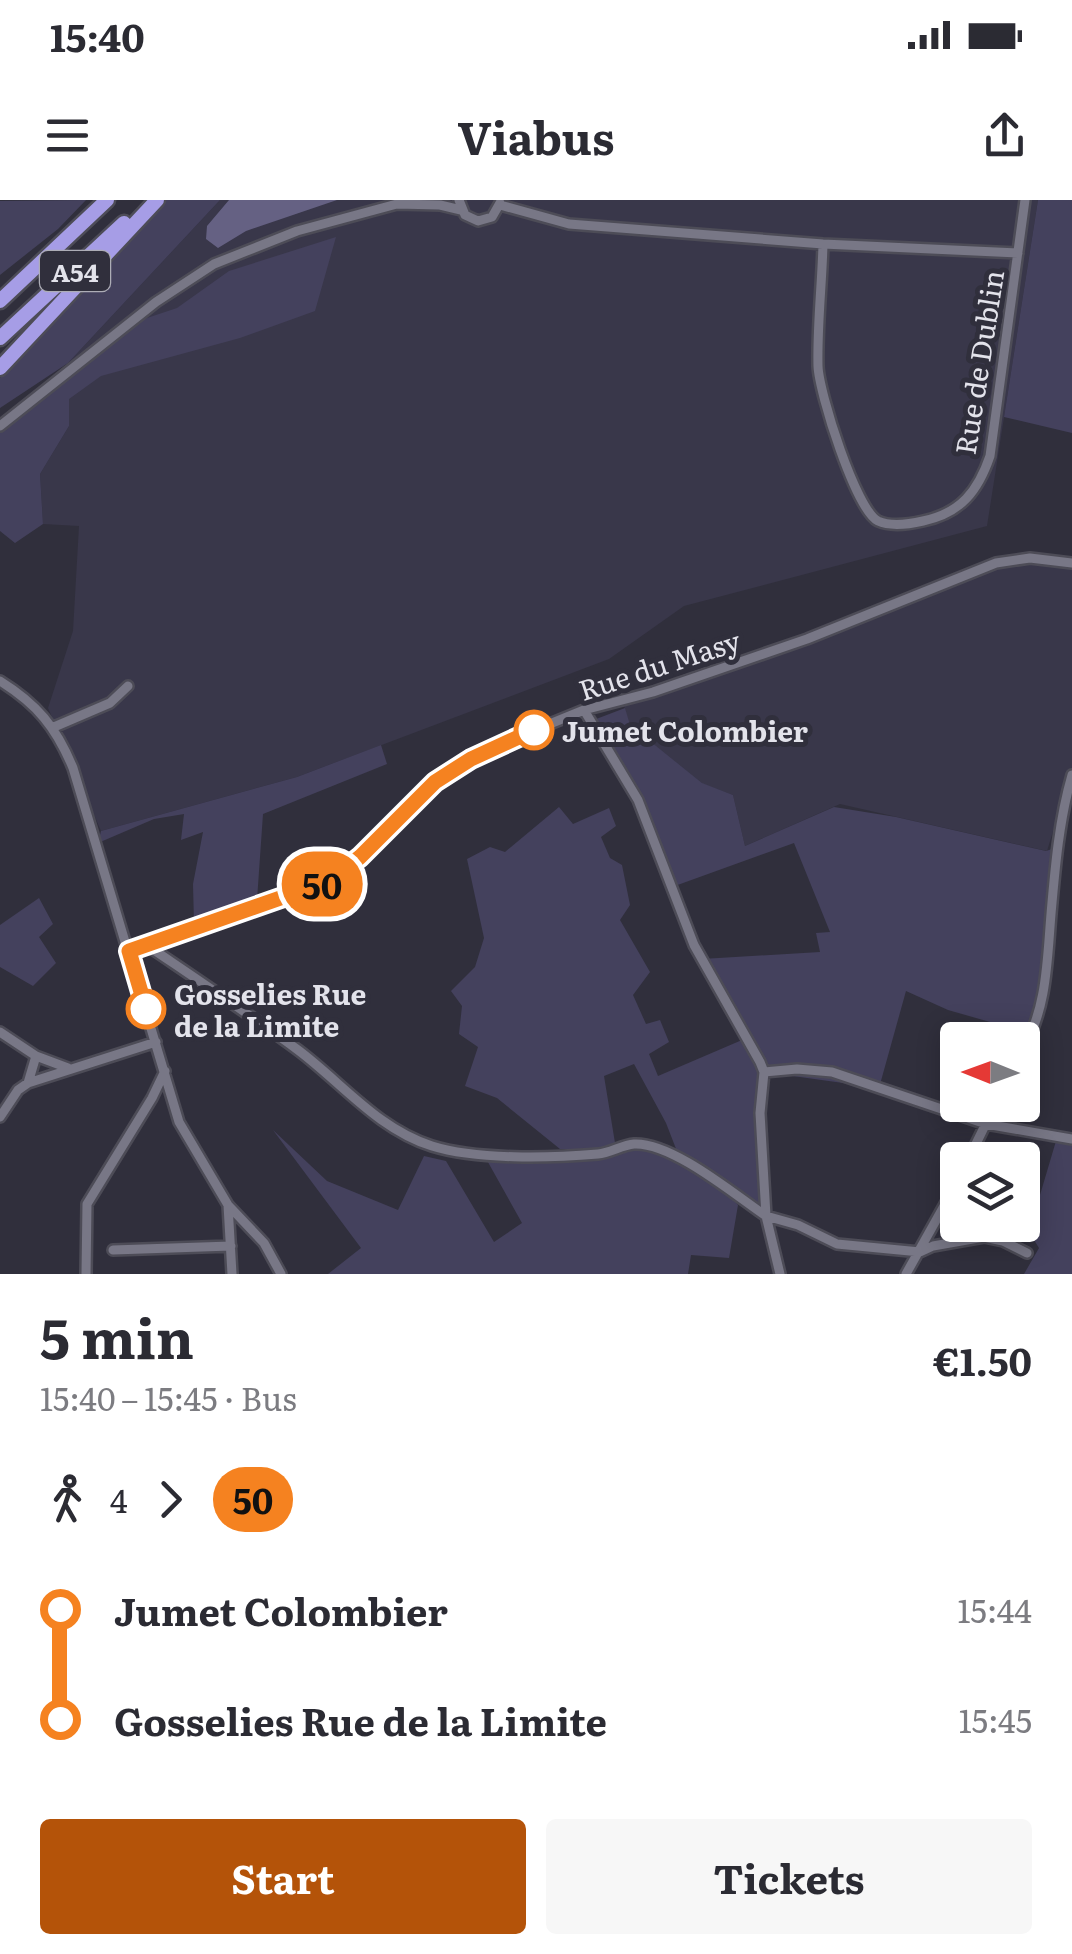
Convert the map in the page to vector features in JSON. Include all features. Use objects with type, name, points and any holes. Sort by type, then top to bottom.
[{"type":"highway","name":"A54","points":[[0,301],[107,200]]},
{"type":"highway","name":"A54","points":[[0,338],[146,200]]},
{"type":"highway","points":[[0,368],[157,200]]},
{"type":"highway","points":[[0,287],[20,272],[39,266]]},
{"type":"street","name":"Rue de Dublin","points":[[823,244],[818,370],[832,427],[868,513],[880,522],[906,524],[940,517],[966,502],[981,482],[990,456],[1026,200]]},
{"type":"street","points":[[0,426],[156,302],[214,264],[297,231],[397,204],[460,205],[478,221],[492,217],[500,203],[569,224],[823,244],[1018,253]]},
{"type":"street","name":"Rue du Masy","points":[[129,951],[329,881],[360,857],[416,799],[453,770],[498,745],[584,710],[653,692],[808,640],[996,563],[1030,558],[1072,563]]},
{"type":"street","points":[[0,681],[32,703],[54,727],[73,768],[94,832],[179,1122],[228,1206],[264,1242],[281,1274]]},
{"type":"street","points":[[54,727],[110,703],[128,686]]},
{"type":"street","points":[[584,710],[638,800],[694,945],[764,1072],[760,1113],[766,1216],[780,1274]]},
{"type":"street","points":[[1036,1022],[1044,996],[1058,848],[1072,775]]},
{"type":"street","points":[[148,946],[340,1082],[371,1114],[426,1144],[456,1153],[493,1156],[600,1154],[635,1144],[667,1152],[766,1216],[836,1244],[920,1252],[932,1246],[984,1237],[1027,1254]]},
{"type":"street","points":[[0,1032],[36,1056],[68,1068]]},
{"type":"street","points":[[0,1117],[18,1090],[28,1083],[156,1042]]},
{"type":"street","points":[[28,1083],[36,1056]]},
{"type":"street","points":[[86,1274],[85,1214],[92,1192],[165,1071]]},
{"type":"street","points":[[764,1072],[832,1072],[986,1124],[1072,1139]]},
{"type":"street","points":[[977,1142],[986,1124]]},
{"type":"street","points":[[228,1206],[232,1274]]},
{"type":"street","points":[[906,1274],[940,1214]]},
{"type":"street","points":[[113,1250],[232,1246]]},
{"type":"shaded area","points":[[86,200],[58,229],[0,275],[0,201]]},
{"type":"shaded area","points":[[166,200],[220,200],[68,363],[0,408],[0,378]]},
{"type":"shaded area","points":[[220,200],[1038,200],[987,526],[684,606],[609,659],[297,777],[101,831],[48,708],[73,631],[79,526],[43,524],[40,474],[69,426],[68,363]]},
{"type":"shaded area","points":[[229,200],[337,200],[246,231],[218,248],[206,239],[207,226]]},
{"type":"shaded area","points":[[1038,200],[1072,200],[1072,433],[1004,417]]},
{"type":"shaded area","points":[[336,237],[315,311],[240,338],[101,376],[69,399],[69,426],[40,474],[43,524],[15,543],[0,531],[0,424],[138,321],[177,308],[229,271]]},
{"type":"shaded area","points":[[1019,559],[1072,563],[1072,769],[1047,851],[840,804],[745,846],[733,795],[703,784],[629,725],[623,701],[714,676]]},
{"type":"shaded area","points":[[625,708],[630,725],[702,783],[733,795],[745,846],[834,807],[1046,851],[1058,847],[1044,996],[1036,1022],[990,1022],[948,1010],[906,991],[879,1088],[764,1072],[766,1216],[727,1192],[738,1205],[729,1258],[691,1255],[688,1274],[328,1274],[361,1248],[273,1130],[327,1181],[398,1210],[424,1156],[446,1161],[494,1242],[522,1223],[484,1155],[589,1154],[608,1149],[560,1149],[497,1098],[465,1086],[478,1047],[459,1034],[462,1006],[451,991],[475,967],[484,938],[467,859],[490,847],[505,852],[559,807],[573,824],[609,808],[616,826],[601,837],[610,858],[622,865],[630,905],[620,920],[650,972],[633,995],[646,1024],[660,1020],[669,1042],[649,1054],[658,1076],[742,1040],[750,1049],[702,959],[820,952],[816,933],[830,932],[794,843],[672,887],[633,792],[591,721]],"holes":[[[634,1064],[666,1123],[680,1159],[667,1151],[616,1149],[604,1076]]]},
{"type":"shaded area","points":[[381,745],[387,764],[263,814],[257,900],[194,923],[193,884],[203,832],[181,840],[184,814],[154,819],[98,843],[101,831],[297,777]]},
{"type":"shaded area","points":[[39,898],[53,924],[39,937],[56,963],[33,986],[0,967],[0,925]]},
{"type":"shaded area","points":[[1056,1141],[1072,1142],[1072,1274],[1024,1274],[1039,1248],[1035,1242],[1040,1242],[1040,1195]]},
{"type":"bus line","name":"50","points":[[146,1009],[129,951],[329,881],[360,857],[435,782],[471,759],[534,730]]},
{"type":"place","name":"Jumet Colombier","points":[[534,730]]},
{"type":"place","name":"Gosselies Rue de la Limite","points":[[146,1009]]}]
